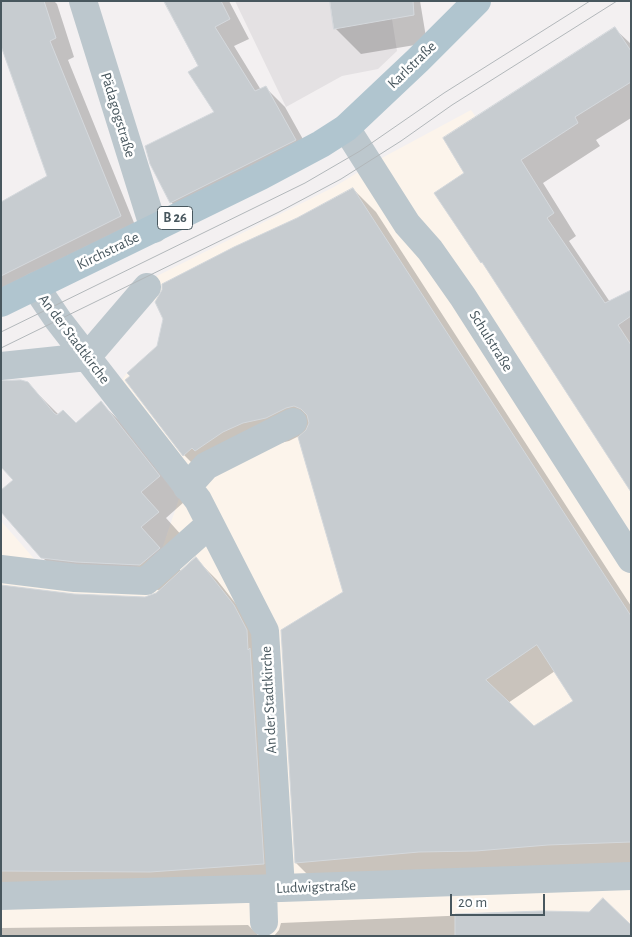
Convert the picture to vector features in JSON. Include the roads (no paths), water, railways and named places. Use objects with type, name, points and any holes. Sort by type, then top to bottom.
[{"type":"main road","name":"Karlstraße","points":[[346,128],[418,60],[476,1]]},
{"type":"main road","name":"Kirchstraße","points":[[1,303],[293,160],[346,128]]},
{"type":"street","name":"Pädagogstraße","points":[[83,1],[154,229]]},
{"type":"street","name":"Schulstraße","points":[[346,128],[407,224],[430,250],[463,297],[631,559]]},
{"type":"street","name":"An der Stadtkirche","points":[[35,286],[61,324],[198,500],[265,631],[272,888],[264,922]]},
{"type":"street","points":[[1,366],[87,358],[147,287]]},
{"type":"street","points":[[188,487],[206,466],[293,422]]},
{"type":"street","points":[[1,569],[75,578],[146,580],[210,524]]},
{"type":"street","name":"Ludwigstraße","points":[[1,896],[631,876]]},
{"type":"tram line","points":[[1,332],[305,183],[360,151],[444,93],[590,1]]},
{"type":"tram line","points":[[1,348],[279,212],[341,179],[401,141],[452,105],[617,1]]}]
